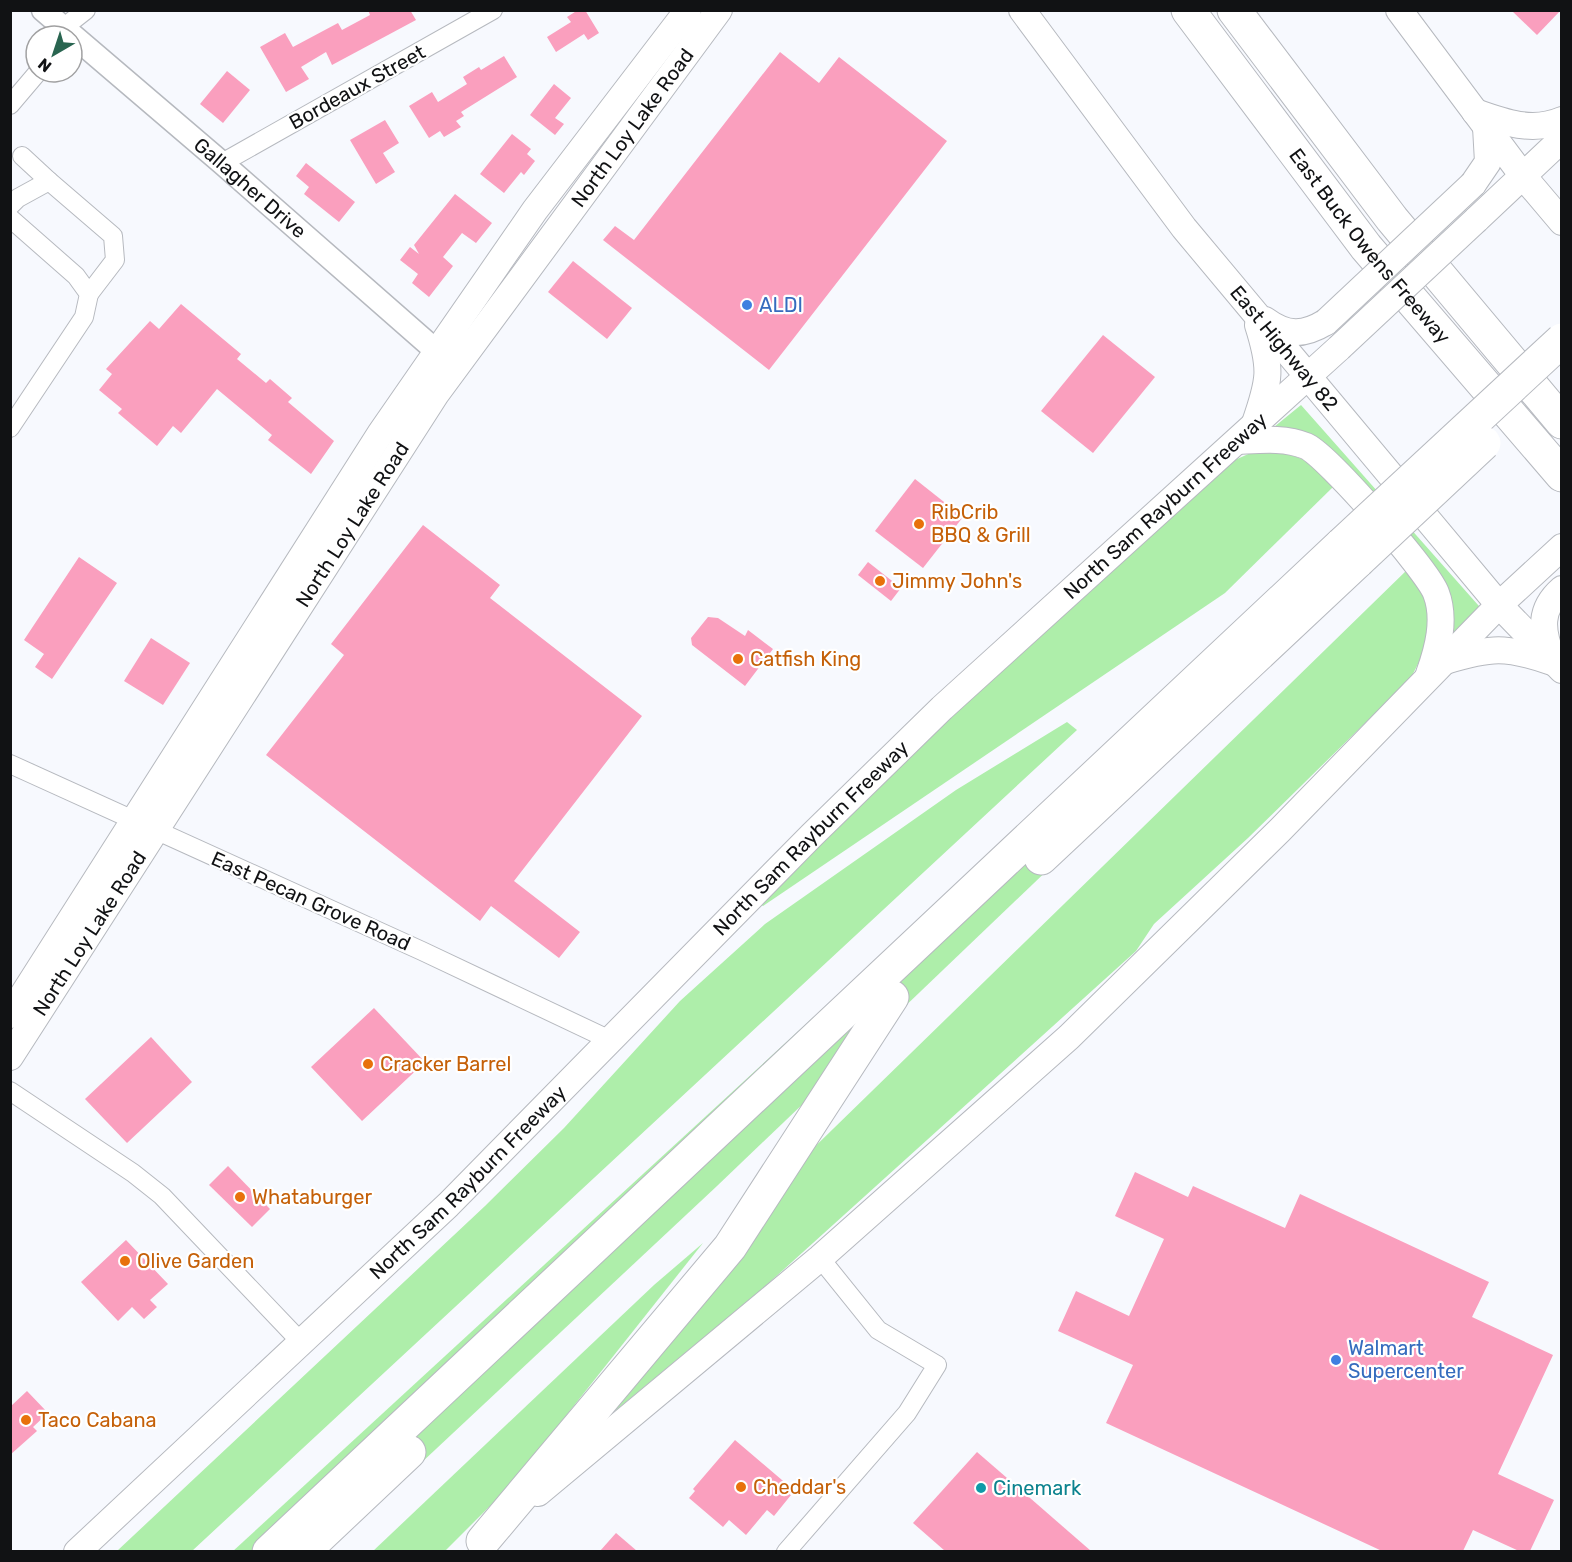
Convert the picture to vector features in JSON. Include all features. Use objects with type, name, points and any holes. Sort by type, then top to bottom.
[{"type":"highway","name":"East Buck Owens Freeway","points":[[1188,10],[1366,247],[1562,475]]},
{"type":"highway","name":"East Buck Owens Freeway","points":[[1234,10],[1392,219],[1562,422]]},
{"type":"highway","points":[[303,1551],[892,997],[1350,552],[1562,340]]},
{"type":"highway","points":[[269,1551],[1350,552],[1562,370]]},
{"type":"highway","points":[[477,1546],[730,1247],[892,997]]},
{"type":"main road","name":"North Loy Lake Road","points":[[446,360],[535,210],[688,10]]},
{"type":"main road","name":"North Loy Lake Road","points":[[10,1057],[145,825],[380,434],[446,360],[719,10]]},
{"type":"main road","name":"East Highway 82","points":[[1022,10],[1184,228],[1499,605],[1558,666]]},
{"type":"main road","points":[[1399,10],[1523,176],[1562,222]]},
{"type":"main road","points":[[1255,313],[1279,330],[1290,333],[1304,333],[1326,322],[1473,184],[1488,162],[1481,120]]},
{"type":"main road","points":[[1481,120],[1536,127],[1562,120]]},
{"type":"main road","name":"North Sam Rayburn Freeway","points":[[77,1551],[448,1205],[812,835],[942,708],[1307,378],[1562,139]]},
{"type":"main road","points":[[1255,313],[1269,367],[1268,386],[1246,433],[1308,446],[1331,465],[1423,572],[1436,594],[1441,621],[1436,669]]},
{"type":"main road","points":[[477,1546],[576,1459],[820,1258],[1069,1037],[1280,830],[1499,605],[1553,555]]},
{"type":"main road","points":[[1558,666],[1545,642],[1543,620],[1547,607],[1559,591]]},
{"type":"main road","points":[[1436,669],[1478,651],[1504,649],[1521,651],[1558,666]]},
{"type":"main road","name":"North Loy Lake Road","points":[[10,1015],[145,825]]},
{"type":"street","name":"Gallagher Drive","points":[[43,10],[55,24]]},
{"type":"street","points":[[71,24],[86,10]]},
{"type":"street","name":"Bordeaux Street","points":[[222,163],[492,10]]},
{"type":"street","name":"Gallagher Drive","points":[[84,50],[222,163],[446,360]]},
{"type":"street","points":[[10,105],[28,84]]},
{"type":"street","points":[[13,419],[84,317],[89,294],[116,260],[113,236],[22,156]]},
{"type":"street","points":[[10,206],[18,198],[49,181]]},
{"type":"street","points":[[10,218],[76,276],[89,294]]},
{"type":"street","name":"East Pecan Grove Road","points":[[10,764],[610,1040]]},
{"type":"street","points":[[10,1091],[133,1173],[162,1196],[300,1341]]},
{"type":"street","points":[[786,1551],[907,1413],[937,1365],[878,1330],[820,1258]]},
{"type":"green space","points":[[1301,405],[1486,614],[1448,651],[1447,629],[1342,474],[1268,432]]},
{"type":"green space","points":[[1255,451],[1289,455],[1308,462],[1325,476],[1333,487],[1225,593],[763,906],[759,903],[808,852],[1017,654],[1226,464]]},
{"type":"green space","points":[[1372,560],[717,1186],[327,1551],[232,1552],[905,933]]},
{"type":"green space","points":[[1409,568],[1424,592],[1429,614],[1424,649],[1410,679],[1248,838],[1154,924],[1136,951],[761,1290],[568,1450],[795,1166]]},
{"type":"green space","points":[[1067,722],[1077,730],[192,1551],[117,1551],[485,1206],[564,1128],[680,1001],[765,924],[956,790]]},
{"type":"green space","points":[[703,1243],[511,1485],[445,1551],[372,1552],[654,1285]]},
{"type":"building","points":[[368,10],[410,10],[416,20],[332,65],[326,52],[301,67],[309,79],[286,92],[260,47],[285,33],[293,47],[338,23],[342,30],[370,15]]},
{"type":"building","points":[[578,10],[585,10],[599,33],[588,40],[584,34],[556,52],[547,37],[571,22],[567,17]]},
{"type":"building","points":[[1511,10],[1561,10],[1537,35]]},
{"type":"building","points":[[780,52],[819,83],[839,57],[947,141],[769,370],[603,240],[615,226],[634,240]]},
{"type":"building","points":[[504,56],[517,77],[461,112],[464,116],[456,121],[461,127],[444,137],[440,131],[429,138],[409,106],[432,92],[438,102],[467,84],[463,77],[479,67],[481,70]]},
{"type":"building","points":[[227,71],[250,90],[223,123],[200,104]]},
{"type":"building","points":[[554,84],[571,98],[555,118],[564,124],[555,135],[530,115]]},
{"type":"building","points":[[385,120],[399,143],[383,153],[395,172],[376,184],[350,140]]},
{"type":"building","points":[[512,134],[531,149],[527,154],[535,161],[524,175],[521,172],[504,193],[480,174]]},
{"type":"building","points":[[306,163],[355,202],[339,222],[304,194],[309,187],[296,176]]},
{"type":"building","points":[[455,194],[492,223],[476,243],[462,233],[443,257],[453,266],[429,297],[412,283],[418,274],[400,260],[410,247],[419,254],[414,245]]},
{"type":"building","points":[[573,261],[632,308],[607,339],[548,292]]},
{"type":"building","points":[[181,304],[241,354],[237,359],[266,383],[270,379],[292,398],[288,402],[334,441],[311,474],[268,440],[272,435],[217,389],[181,433],[173,426],[157,446],[118,413],[122,409],[99,390],[112,374],[106,369],[150,321],[159,329]]},
{"type":"building","points":[[1103,335],[1155,377],[1093,453],[1041,411]]},
{"type":"building","name":"RibCrib BBQ & Grill","points":[[915,479],[963,517],[923,568],[875,531]]},
{"type":"building","points":[[423,525],[500,585],[490,598],[642,716],[514,881],[580,932],[559,958],[491,906],[480,921],[266,755],[344,655],[331,644]]},
{"type":"building","points":[[79,557],[117,583],[52,679],[35,667],[44,654],[24,640]]},
{"type":"building","name":"Jimmy John's","points":[[868,562],[901,588],[891,601],[858,575]]},
{"type":"building","name":"Catfish King","points":[[708,617],[718,618],[745,636],[748,630],[773,649],[745,686],[692,645],[691,638]]},
{"type":"building","points":[[151,638],[190,663],[163,705],[124,681]]},
{"type":"building","name":"Cracker Barrel","points":[[374,1008],[425,1062],[362,1121],[311,1067]]},
{"type":"building","points":[[151,1037],[192,1082],[127,1143],[85,1099]]},
{"type":"building","name":"Whataburger","points":[[228,1166],[270,1209],[252,1227],[209,1185]]},
{"type":"building","name":"Walmart Supercenter","points":[[1135,1172],[1188,1197],[1193,1186],[1285,1228],[1300,1194],[1489,1282],[1472,1317],[1553,1355],[1498,1474],[1554,1500],[1530,1551],[1519,1551],[1473,1530],[1463,1551],[1382,1551],[1106,1423],[1133,1365],[1058,1331],[1076,1291],[1129,1316],[1164,1239],[1115,1216]]},
{"type":"building","name":"Olive Garden","points":[[126,1240],[168,1284],[150,1300],[157,1307],[144,1319],[132,1307],[118,1321],[81,1282]]},
{"type":"building","name":"Taco Cabana","points":[[27,1391],[48,1413],[33,1427],[37,1431],[10,1455],[10,1407]]},
{"type":"building","name":"Cheddar's","points":[[735,1440],[789,1486],[785,1490],[791,1495],[774,1516],[767,1510],[746,1535],[729,1520],[723,1527],[689,1498],[695,1491],[693,1489]]},
{"type":"building","name":"Cinemark","points":[[977,1452],[1091,1551],[945,1551],[913,1523]]},
{"type":"building","points":[[616,1533],[637,1551],[600,1551]]},
{"type":"place","name":"ALDI","points":[[747,305]]},
{"type":"place","name":"RibCrib BBQ & Grill","points":[[919,524]]},
{"type":"place","name":"Jimmy John's","points":[[880,581]]},
{"type":"place","name":"Catfish King","points":[[738,659]]},
{"type":"place","name":"Cracker Barrel","points":[[368,1064]]},
{"type":"place","name":"Whataburger","points":[[240,1197]]},
{"type":"place","name":"Olive Garden","points":[[125,1261]]},
{"type":"place","name":"Walmart Supercenter","points":[[1336,1360]]},
{"type":"place","name":"Taco Cabana","points":[[26,1420]]},
{"type":"place","name":"Cheddar's","points":[[741,1487]]},
{"type":"place","name":"Cinemark","points":[[981,1488]]}]
